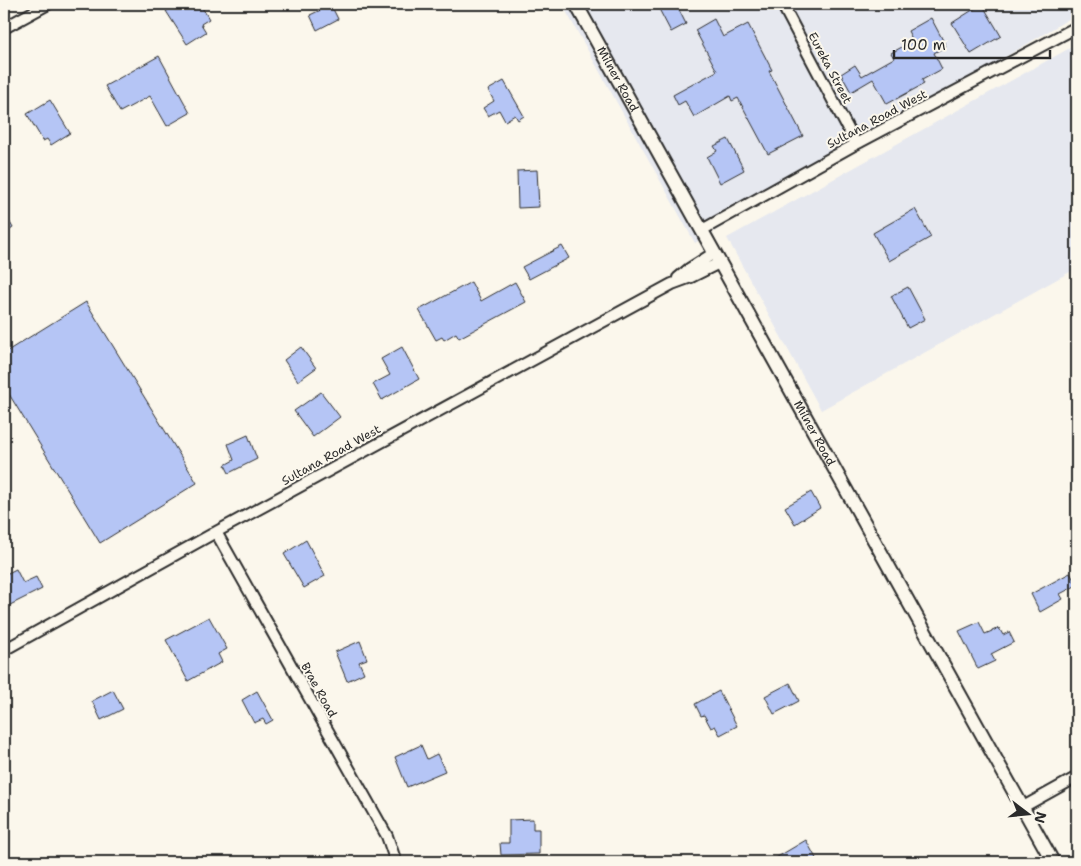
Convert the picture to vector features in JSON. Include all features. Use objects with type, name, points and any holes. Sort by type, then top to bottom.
[{"type":"street","points":[[4,28],[48,4]]},
{"type":"street","name":"Milner Road","points":[[576,4],[1053,862]]},
{"type":"street","name":"Eureka Street","points":[[782,4],[856,144]]},
{"type":"street","name":"Sultana Road West","points":[[702,230],[856,144],[1077,28]]},
{"type":"street","name":"Sultana Road West","points":[[4,650],[717,258]]},
{"type":"street","name":"Brae Road","points":[[216,532],[387,836],[396,862]]},
{"type":"street","points":[[1023,807],[1077,777]]},
{"type":"shaded area","points":[[562,4],[1077,4],[1077,14],[695,243]]},
{"type":"shaded area","points":[[1077,44],[1077,268],[821,410],[727,238]]},
{"type":"building","points":[[179,4],[200,4],[209,19],[201,24],[206,32],[187,44],[166,11]]},
{"type":"building","points":[[670,4],[676,4],[686,24],[671,32],[659,9]]},
{"type":"building","points":[[982,4],[1001,36],[971,54],[952,23]]},
{"type":"building","points":[[331,5],[338,19],[317,30],[310,15]]},
{"type":"building","points":[[931,18],[946,46],[934,53],[942,69],[922,80],[924,84],[887,104],[873,79],[851,92],[841,74],[855,65],[862,76],[894,58],[891,53],[913,41],[908,31]]},
{"type":"building","points":[[714,19],[723,37],[748,24],[772,70],[769,71],[803,136],[768,154],[738,98],[732,101],[730,96],[694,117],[685,101],[678,105],[673,95],[717,71],[695,30]]},
{"type":"building","points":[[159,56],[190,113],[167,126],[150,96],[120,112],[105,86]]},
{"type":"building","points":[[504,81],[524,116],[518,120],[515,115],[505,121],[499,110],[488,116],[483,108],[494,101],[488,90]]},
{"type":"building","points":[[50,100],[70,133],[51,145],[47,139],[43,141],[27,114]]},
{"type":"building","points":[[728,139],[744,170],[720,183],[707,157],[717,151],[714,146]]},
{"type":"building","points":[[537,170],[539,207],[518,208],[517,171]]},
{"type":"building","points":[[915,209],[931,237],[889,261],[873,233]]},
{"type":"building","points":[[4,212],[13,228],[4,234]]},
{"type":"building","points":[[562,246],[569,258],[529,279],[522,267]]},
{"type":"building","points":[[471,282],[481,301],[515,282],[526,302],[459,338],[456,333],[444,340],[442,337],[436,340],[419,310]]},
{"type":"building","points":[[908,287],[925,319],[908,328],[891,296]]},
{"type":"building","points":[[86,302],[197,483],[100,543],[4,386],[4,353]]},
{"type":"building","points":[[301,347],[316,368],[298,381],[284,360]]},
{"type":"building","points":[[402,347],[419,379],[382,400],[373,384],[390,375],[381,359]]},
{"type":"building","points":[[321,392],[340,417],[313,437],[294,411]]},
{"type":"building","points":[[248,435],[257,459],[229,473],[225,465],[234,460],[228,444]]},
{"type":"building","points":[[811,492],[820,508],[795,524],[785,507]]},
{"type":"building","points":[[306,540],[325,576],[304,588],[284,554]]},
{"type":"building","points":[[16,569],[23,583],[36,577],[42,589],[4,608],[4,575]]},
{"type":"building","points":[[1070,573],[1077,585],[1060,594],[1063,599],[1040,612],[1031,594]]},
{"type":"building","points":[[209,617],[227,649],[218,654],[222,662],[188,681],[166,640]]},
{"type":"building","points":[[979,622],[985,634],[999,628],[1003,635],[1009,632],[1014,642],[991,654],[995,661],[978,669],[959,631]]},
{"type":"building","points":[[360,641],[367,659],[359,662],[364,673],[347,681],[335,652]]},
{"type":"building","points":[[790,683],[799,701],[774,714],[765,696]]},
{"type":"building","points":[[113,690],[123,709],[101,720],[92,701]]},
{"type":"building","points":[[257,691],[273,720],[266,724],[263,719],[254,723],[242,700]]},
{"type":"building","points":[[719,691],[737,726],[720,735],[715,726],[711,728],[704,715],[701,716],[695,704]]},
{"type":"building","points":[[421,745],[427,759],[437,754],[445,771],[407,787],[395,757]]},
{"type":"building","points":[[533,819],[533,829],[539,829],[539,854],[501,855],[500,843],[509,843],[509,820]]},
{"type":"building","points":[[806,840],[818,862],[769,862]]}]
